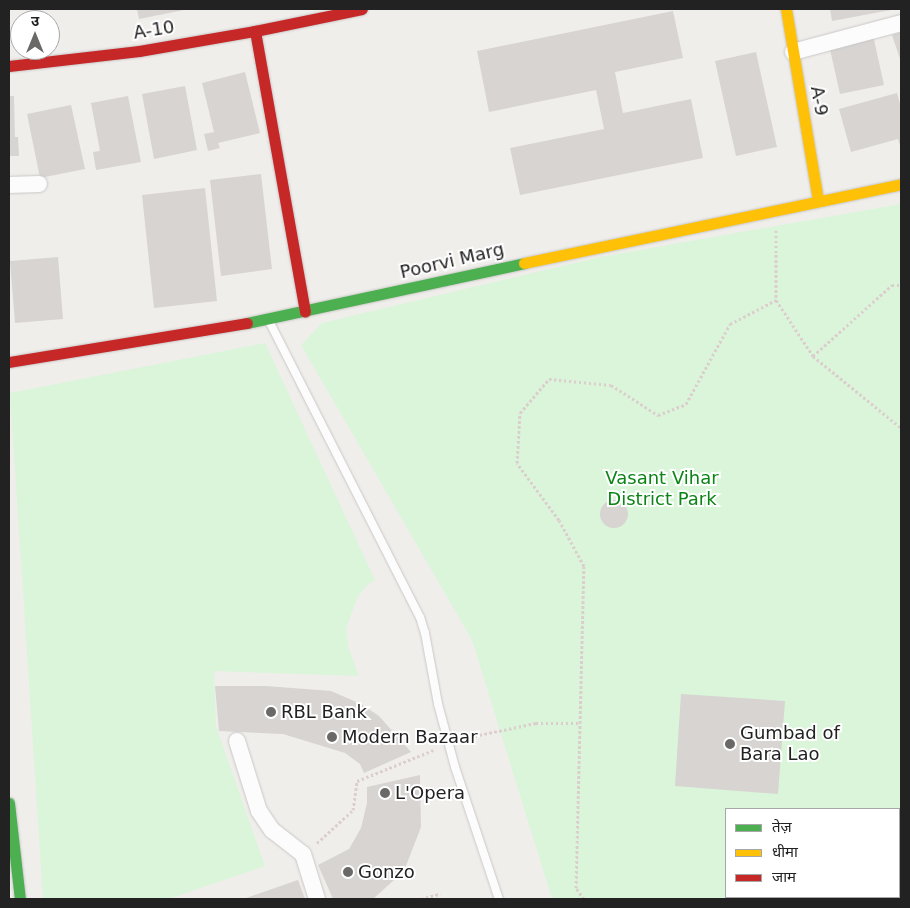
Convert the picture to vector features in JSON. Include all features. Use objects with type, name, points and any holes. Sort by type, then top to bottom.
[{"type":"street","name":"A-10","points":[[9,66],[67,61],[255,31],[362,9]]},
{"type":"street","name":"A-9","points":[[786,9],[818,200]]},
{"type":"street","points":[[793,52],[901,23]]},
{"type":"street","points":[[255,31],[305,312]]},
{"type":"street","points":[[9,185],[39,184]]},
{"type":"street","name":"Poorvi Marg","points":[[9,362],[268,320],[626,240],[901,184]]},
{"type":"street","points":[[237,741],[260,810],[272,830],[303,854],[317,899]]},
{"type":"street","points":[[9,803],[20,899]]},
{"type":"lane","points":[[268,320],[420,617],[426,633],[438,704],[455,767],[498,899]]},
{"type":"path","points":[[776,209],[776,300],[813,356],[901,428]]},
{"type":"path","points":[[813,356],[892,285],[901,285]]},
{"type":"path","points":[[584,899],[576,888],[584,566],[559,520],[518,462],[520,413],[549,380],[611,385],[658,415],[686,404],[730,324],[776,300]]},
{"type":"path","points":[[303,854],[328,836],[353,810],[357,781],[430,753],[449,742],[536,723],[580,723]]},
{"type":"path","points":[[421,899],[440,894]]},
{"type":"green space","name":"Vasant Vihar District Park","points":[[901,204],[901,899],[552,899],[472,640],[301,345],[322,323],[600,257]]},
{"type":"green space","points":[[265,343],[375,580],[368,584],[357,598],[346,629],[349,649],[359,676],[214,671],[216,726],[265,866],[169,899],[43,899],[10,393]]},
{"type":"building","points":[[137,9],[184,9],[184,10],[139,19]]},
{"type":"building","points":[[830,9],[891,9],[891,10],[832,21]]},
{"type":"building","points":[[673,11],[683,58],[615,72],[623,113],[691,99],[703,158],[520,195],[510,148],[604,129],[596,90],[489,112],[477,51]]},
{"type":"building","points":[[901,32],[901,62],[892,35]]},
{"type":"building","points":[[873,35],[884,85],[840,94],[829,45]]},
{"type":"building","points":[[756,52],[777,147],[736,156],[715,61]]},
{"type":"building","points":[[245,72],[260,133],[218,143],[220,148],[208,151],[204,134],[214,132],[202,83]]},
{"type":"building","points":[[185,86],[197,150],[154,159],[142,94]]},
{"type":"building","points":[[897,93],[901,108],[901,149],[898,139],[851,152],[839,109]]},
{"type":"building","points":[[9,96],[14,96],[15,137],[18,137],[19,156],[9,156]]},
{"type":"building","points":[[128,96],[141,162],[96,170],[93,152],[100,151],[91,103]]},
{"type":"building","points":[[71,105],[85,169],[40,178],[27,114]]},
{"type":"building","points":[[261,174],[272,269],[221,276],[210,180]]},
{"type":"building","points":[[205,188],[217,301],[154,308],[142,195]]},
{"type":"building","points":[[58,257],[63,319],[15,323],[10,261]]},
{"type":"building","points":[[614,500],[624,504],[628,514],[624,524],[614,528],[604,524],[600,514],[604,504]]},
{"type":"building","points":[[215,686],[266,686],[331,691],[361,704],[379,716],[411,752],[364,773],[360,764],[345,753],[283,734],[219,731]]},
{"type":"building","name":"Gumbad of Bara Lao","points":[[681,694],[785,701],[778,794],[675,786]]},
{"type":"building","points":[[420,775],[421,827],[404,871],[373,899],[333,899],[318,865],[349,849],[361,828],[367,803],[367,787]]},
{"type":"building","points":[[298,880],[305,899],[243,899]]},
{"type":"traffic: fast","points":[[247,323],[524,263]]},
{"type":"traffic: fast","points":[[9,803],[20,899]]},
{"type":"traffic: slow","points":[[786,9],[818,200]]},
{"type":"traffic: slow","points":[[524,263],[901,184]]},
{"type":"traffic: jam","points":[[9,66],[139,51],[255,31],[362,9]]},
{"type":"traffic: jam","points":[[255,31],[305,312]]},
{"type":"traffic: jam","points":[[9,362],[247,323]]},
{"type":"place","name":"RBL Bank","points":[[271,712]]},
{"type":"place","name":"Modern Bazaar","points":[[332,737]]},
{"type":"place","name":"Gumbad of Bara Lao","points":[[730,744]]},
{"type":"place","name":"L'Opera","points":[[385,793]]},
{"type":"place","name":"Gonzo","points":[[348,872]]}]
